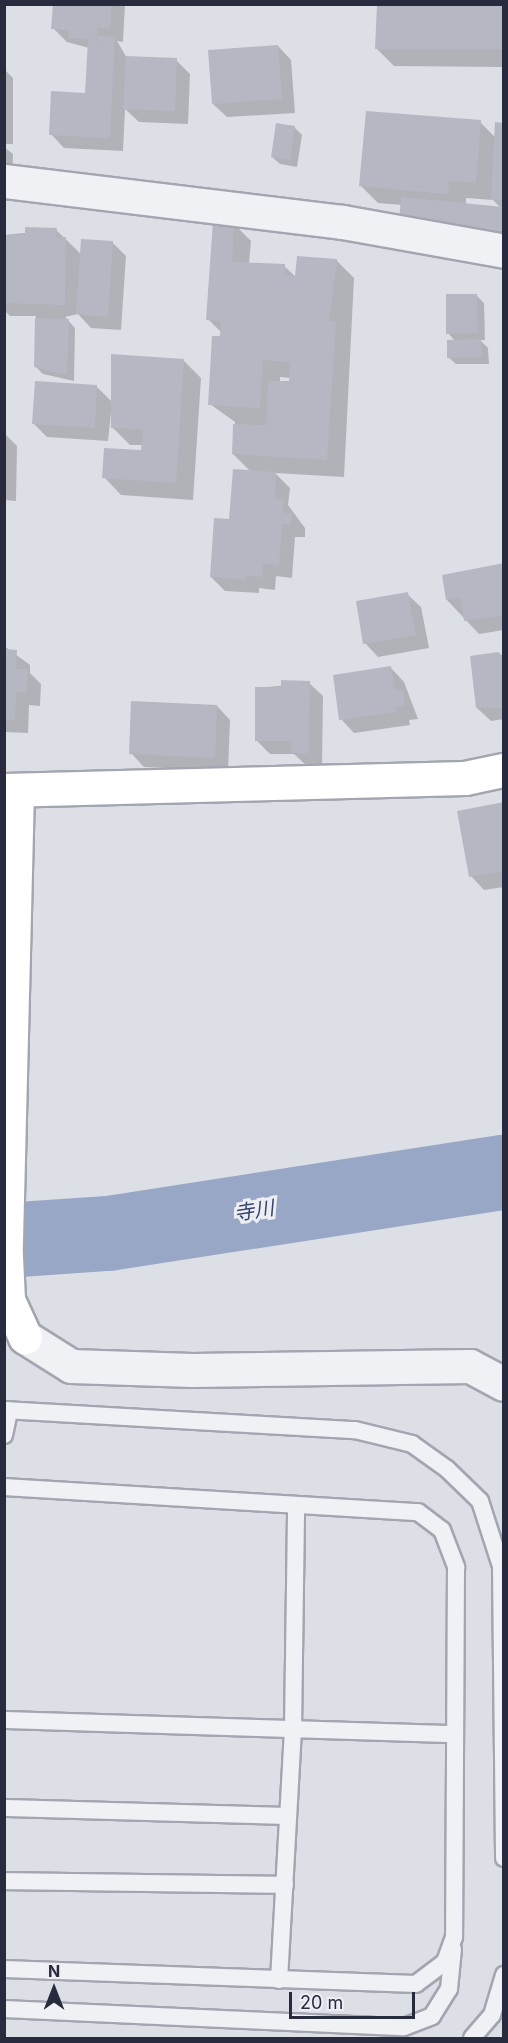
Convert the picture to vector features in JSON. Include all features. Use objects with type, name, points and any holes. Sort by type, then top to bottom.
[{"type":"street","points":[[4,181],[342,222],[504,251]]},
{"type":"street","points":[[504,770],[465,778],[11,790],[6,1118],[8,1300],[25,1337],[71,1366],[192,1370],[471,1366],[504,1384]]},
{"type":"lane","points":[[4,1435],[7,1411],[355,1430],[412,1444],[447,1469],[480,1501],[501,1566],[504,1858]]},
{"type":"lane","points":[[4,1486],[418,1512],[442,1530],[456,1567],[454,1937],[449,1989],[432,2016],[404,2027],[4,2009]]},
{"type":"lane","points":[[279,1980],[293,1729],[296,1505]]},
{"type":"lane","points":[[4,1720],[455,1734]]},
{"type":"lane","points":[[4,1808],[288,1816]]},
{"type":"lane","points":[[4,1881],[285,1885]]},
{"type":"lane","points":[[4,1968],[416,1984],[445,1962],[454,1937]]},
{"type":"lane","points":[[471,2038],[492,2014],[504,1975]]},
{"type":"building","points":[[53,4],[112,4],[110,29],[97,28],[97,40],[69,38],[69,30],[51,29]]},
{"type":"building","points":[[377,4],[504,4],[504,49],[375,49]]},
{"type":"building","points":[[98,36],[115,37],[110,138],[49,135],[51,91],[85,93],[88,40],[98,41]]},
{"type":"building","points":[[278,45],[282,99],[212,104],[208,50]]},
{"type":"building","points":[[126,56],[177,58],[175,111],[123,109]]},
{"type":"building","points":[[366,111],[481,120],[476,183],[449,181],[448,194],[359,186]]},
{"type":"building","points":[[495,122],[504,123],[504,200],[491,200]]},
{"type":"building","points":[[276,123],[295,126],[290,160],[271,157]]},
{"type":"building","points":[[401,197],[504,207],[504,233],[399,223]]},
{"type":"building","points":[[213,221],[234,222],[232,262],[285,264],[285,275],[295,276],[297,256],[337,259],[329,321],[336,322],[327,460],[232,454],[233,424],[266,425],[268,381],[289,381],[290,362],[263,360],[260,408],[208,405],[212,336],[220,336],[221,321],[206,320]]},
{"type":"building","points":[[25,227],[57,228],[56,237],[66,237],[65,305],[4,303],[4,235],[25,235]]},
{"type":"building","points":[[81,239],[113,241],[108,317],[76,314]]},
{"type":"building","points":[[446,294],[477,294],[478,333],[446,334]]},
{"type":"building","points":[[35,318],[69,319],[67,375],[34,367]]},
{"type":"building","points":[[481,339],[482,357],[447,358],[447,340]]},
{"type":"building","points":[[111,354],[184,359],[176,483],[102,478],[104,448],[141,450],[143,429],[111,428]]},
{"type":"building","points":[[35,381],[97,385],[95,428],[32,424]]},
{"type":"building","points":[[233,469],[276,472],[275,499],[284,499],[283,513],[292,513],[291,525],[282,524],[279,565],[263,563],[262,577],[246,575],[245,580],[210,577],[214,518],[229,519]]},
{"type":"building","points":[[504,563],[504,615],[464,621],[461,598],[446,600],[442,575]]},
{"type":"building","points":[[408,592],[416,635],[363,644],[356,601]]},
{"type":"building","points":[[4,649],[17,650],[16,669],[28,669],[27,693],[16,692],[15,720],[4,719]]},
{"type":"building","points":[[498,652],[504,657],[504,708],[476,708],[470,656]]},
{"type":"building","points":[[391,666],[395,690],[403,689],[405,705],[396,707],[397,712],[339,720],[333,675]]},
{"type":"building","points":[[281,680],[310,681],[309,753],[291,753],[291,741],[255,741],[255,687],[281,687]]},
{"type":"building","points":[[131,701],[217,705],[215,758],[129,754]]},
{"type":"building","points":[[504,802],[504,871],[469,877],[457,811]]},
{"type":"waterway","name":"寺川","points":[[4,1240],[108,1233],[504,1172]]}]
